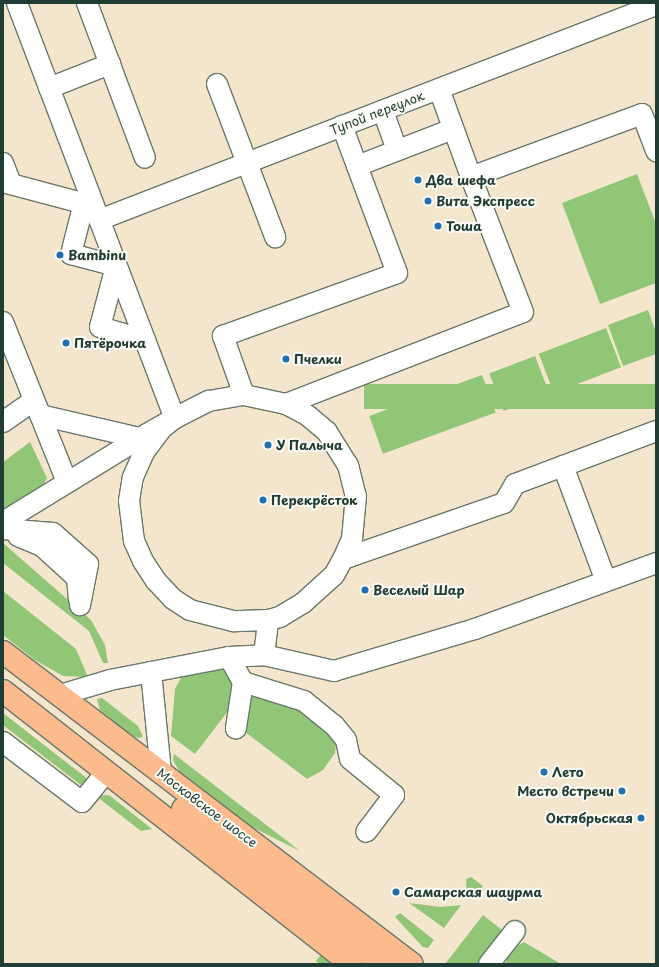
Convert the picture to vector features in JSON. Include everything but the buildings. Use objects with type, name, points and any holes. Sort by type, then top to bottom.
[{"type":"main road","name":"Московское шоссе","points":[[3,652],[412,964]]},
{"type":"main road","name":"Московское шоссе","points":[[3,670],[382,964]]},
{"type":"main road","points":[[3,691],[352,964]]},
{"type":"street","points":[[87,3],[145,158]]},
{"type":"street","name":"Тупой переулок","points":[[92,209],[247,163],[656,5]]},
{"type":"street","points":[[3,12],[20,10],[92,209],[116,266],[175,418]]},
{"type":"street","points":[[49,88],[110,64]]},
{"type":"street","points":[[217,84],[275,237]]},
{"type":"street","points":[[286,404],[523,312],[439,89]]},
{"type":"street","points":[[383,111],[397,150]]},
{"type":"street","points":[[471,177],[642,114],[656,151]]},
{"type":"street","points":[[244,395],[223,336],[397,274],[342,126]]},
{"type":"street","points":[[357,166],[453,129]]},
{"type":"street","points":[[3,163],[7,183],[92,209]]},
{"type":"street","points":[[92,209],[71,254],[116,266]]},
{"type":"street","points":[[116,266],[100,327],[145,340]]},
{"type":"street","points":[[3,322],[67,482]]},
{"type":"street","points":[[3,522],[67,482],[140,438],[175,418],[209,401],[244,395],[286,404],[307,415],[327,432],[348,465],[356,496],[355,519],[352,539],[334,575],[303,604],[280,617],[268,620],[233,621],[211,617],[190,610],[173,599],[152,574],[134,542],[129,501],[140,438]]},
{"type":"street","points":[[3,422],[37,408],[140,438]]},
{"type":"street","points":[[133,477],[153,439],[175,418]]},
{"type":"street","points":[[343,559],[504,503],[515,484],[656,431]]},
{"type":"street","points":[[563,466],[606,581]]},
{"type":"street","points":[[3,530],[53,533],[88,564],[80,605],[77,578],[42,546],[3,530]]},
{"type":"street","points":[[60,695],[110,680],[229,657],[264,655],[334,671],[475,629],[656,563]]},
{"type":"street","points":[[264,655],[268,620]]},
{"type":"street","points":[[229,657],[243,682],[236,728]]},
{"type":"street","points":[[151,672],[161,773]]},
{"type":"street","points":[[243,682],[304,701],[334,725],[346,740],[350,759],[394,795],[366,832]]},
{"type":"street","points":[[5,746],[82,802],[106,772]]},
{"type":"street","points":[[492,963],[515,931]]},
{"type":"green space","points":[[637,174],[656,224],[656,283],[600,304],[562,203]]},
{"type":"green space","points":[[648,310],[656,332],[656,354],[623,366],[608,325]]},
{"type":"green space","points":[[606,328],[621,367],[554,393],[539,354]]},
{"type":"green space","points":[[535,356],[549,393],[504,411],[489,374]]},
{"type":"green space","points":[[482,375],[496,413],[383,454],[369,416]]},
{"type":"green space","points":[[364,384],[656,384],[656,409],[364,409]]},
{"type":"green space","points":[[30,442],[47,478],[38,495],[3,517],[3,462]]},
{"type":"green space","points":[[3,543],[91,620],[105,645],[108,663],[103,663],[89,631],[3,563]]},
{"type":"green space","points":[[3,591],[76,649],[88,677],[63,676],[35,660],[3,635]]},
{"type":"green space","points":[[214,666],[223,669],[234,680],[235,702],[195,754],[171,736],[175,689],[184,672]]},
{"type":"green space","points":[[256,686],[325,723],[336,743],[335,753],[323,770],[307,779],[236,725]]},
{"type":"green space","points":[[102,698],[138,726],[143,737],[138,738],[131,735],[100,710],[97,699]]},
{"type":"green space","points":[[3,713],[89,780],[86,789],[3,725]]},
{"type":"green space","points":[[174,754],[300,851],[248,825],[181,774],[173,760]]},
{"type":"green space","points":[[109,795],[152,829],[141,831],[96,796]]},
{"type":"green space","points":[[471,877],[483,886],[475,897],[467,895],[466,879]]},
{"type":"green space","points":[[409,903],[441,907],[461,905],[444,928]]},
{"type":"green space","points":[[400,913],[434,940],[428,948],[423,947],[395,917]]},
{"type":"green space","points":[[483,915],[507,934],[484,964],[445,964]]},
{"type":"green space","points":[[524,942],[561,964],[506,964],[509,950]]},
{"type":"green space","points":[[325,949],[345,964],[320,964],[316,961]]},
{"type":"place","name":"Два шефа","points":[[418,180]]},
{"type":"place","name":"Вита Экспресс","points":[[428,201]]},
{"type":"place","name":"Тоша","points":[[438,226]]},
{"type":"place","name":"Bambinu","points":[[60,255]]},
{"type":"place","name":"Пятёрочка","points":[[66,343]]},
{"type":"place","name":"Пчелки","points":[[286,359]]},
{"type":"place","name":"У Палыча","points":[[268,445]]},
{"type":"place","name":"Перекрёсток","points":[[263,500]]},
{"type":"place","name":"Веселый Шар","points":[[365,590]]},
{"type":"place","name":"Лето","points":[[544,772]]},
{"type":"place","name":"Место встречи","points":[[622,791]]},
{"type":"place","name":"Октябрьская","points":[[641,818]]},
{"type":"place","name":"Самарская шаурма","points":[[396,892]]}]
